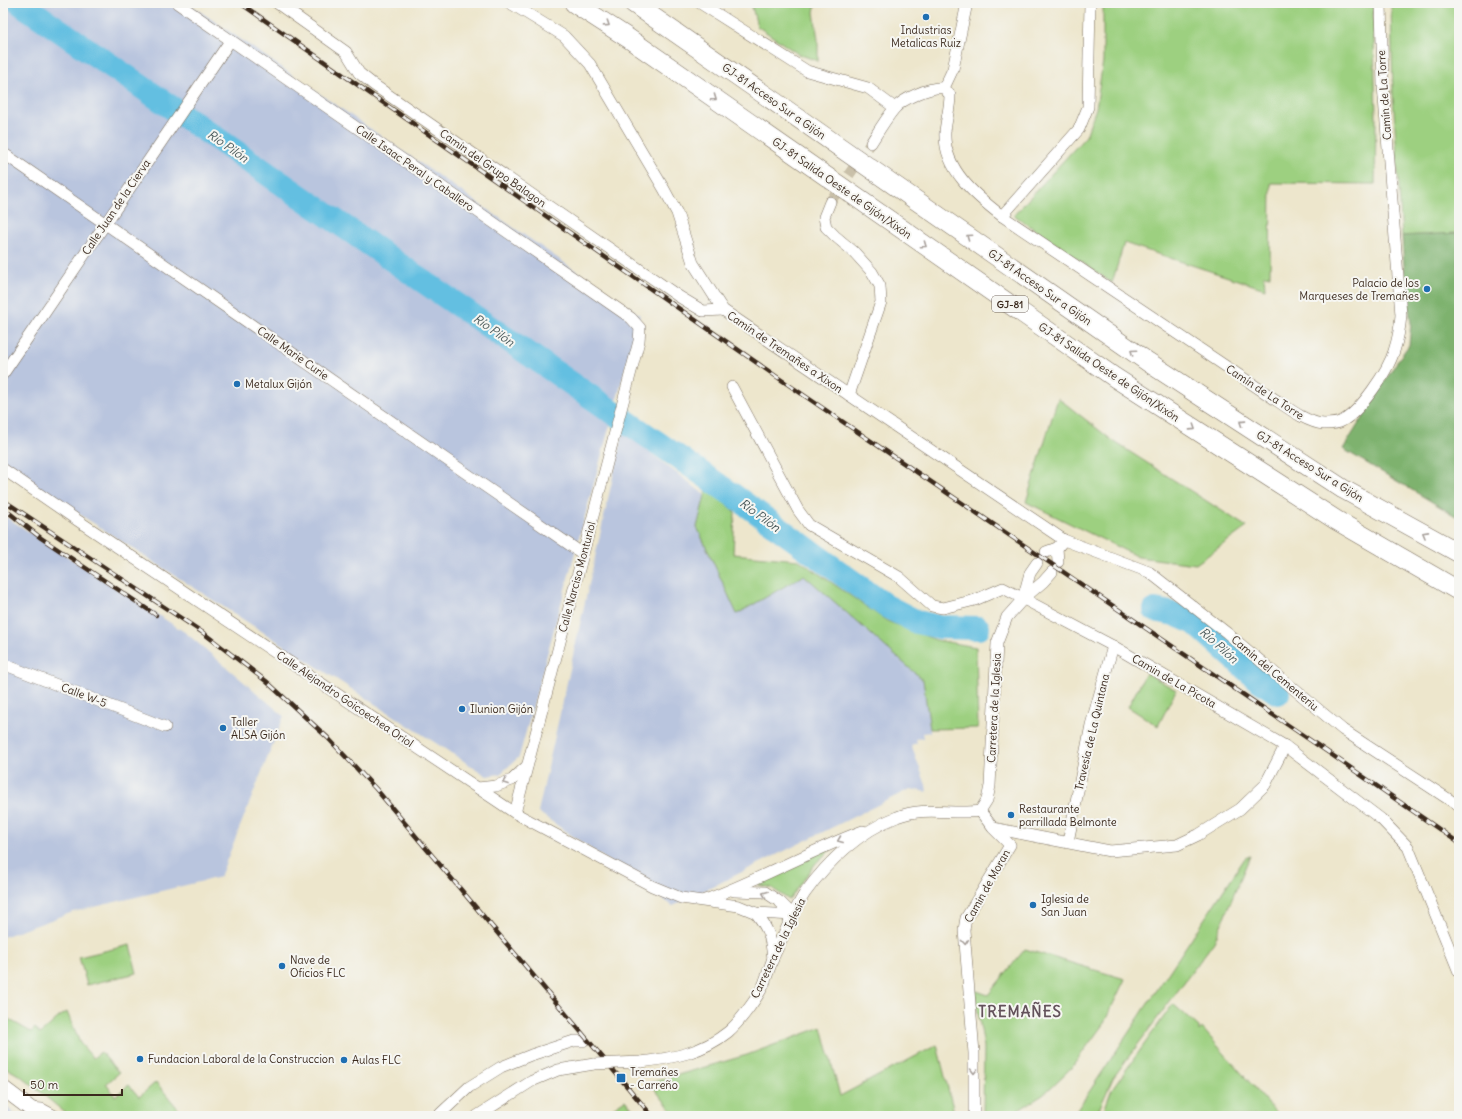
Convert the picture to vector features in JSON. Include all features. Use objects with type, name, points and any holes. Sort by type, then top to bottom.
[{"type":"highway","name":"GJ-81 Salida Oeste de Gijón/Xixón","points":[[574,3],[635,42],[1114,377],[1336,520],[1457,590]]},
{"type":"highway","name":"GJ-81 Acceso Sur a Gijón","points":[[633,3],[1148,362],[1344,489],[1459,553]]},
{"type":"street","name":"Calle Isaac Peral y Caballero","points":[[177,3],[631,318],[640,328],[639,341]]},
{"type":"street","name":"Camin del Grupo Balagon","points":[[277,3],[346,52],[359,73],[374,85],[678,296],[704,311],[723,310]]},
{"type":"street","name":"Camín de Tremañes a Xixon","points":[[510,3],[564,36],[590,64],[677,213],[693,263],[723,310],[849,395],[1061,544]]},
{"type":"street","points":[[700,3],[807,71],[868,88],[895,108]]},
{"type":"street","points":[[871,143],[895,108],[925,91],[936,87],[944,88],[953,69],[967,3]]},
{"type":"street","points":[[1002,216],[1079,130],[1088,107],[1090,3]]},
{"type":"street","name":"Camín de La Torre","points":[[944,88],[950,95],[945,133],[947,153],[958,176],[986,204],[1270,396],[1306,418],[1322,424],[1341,422],[1358,408],[1379,381],[1394,353],[1399,334],[1401,315],[1383,85],[1381,3]]},
{"type":"street","name":"Calle Juan de la Cierva","points":[[3,374],[230,40]]},
{"type":"street","name":"Calle Marie Curie","points":[[3,153],[583,554]]},
{"type":"street","points":[[830,202],[824,217],[826,227],[854,252],[872,272],[880,286],[881,302],[849,395]]},
{"type":"street","name":"Calle Narciso Monturiol","points":[[515,813],[639,341]]},
{"type":"street","name":"Camin de La Picota","points":[[732,387],[798,510],[809,525],[899,577],[932,606],[942,608],[975,600],[1003,588],[1113,646],[1285,746],[1381,819],[1408,847],[1459,972]]},
{"type":"street","name":"Calle Alejandro Goicoechea Oriol","points":[[3,469],[515,813],[652,886],[681,898],[739,906],[756,913],[793,915]]},
{"type":"street","points":[[1046,552],[1061,544]]},
{"type":"street","points":[[1058,562],[1061,544]]},
{"type":"street","name":"Camín del Cementeriu","points":[[1061,544],[1149,572],[1226,633],[1343,730],[1459,806]]},
{"type":"street","name":"Carretera de la Iglesia","points":[[1023,599],[1030,573],[1037,563]]},
{"type":"street","name":"Carretera de la Iglesia","points":[[477,1116],[532,1081],[558,1070],[594,1064],[669,1059],[691,1053],[712,1043],[729,1031],[749,1008],[763,985],[793,915],[805,894],[828,866],[843,851],[877,826],[898,816],[922,810],[980,811],[987,800],[990,786],[997,643],[1007,617],[1023,599],[1052,572]]},
{"type":"street","name":"Travesía de La Quintana","points":[[1068,842],[1091,725],[1113,646]]},
{"type":"street","name":"Calle W-5","points":[[3,664],[165,726]]},
{"type":"street","points":[[994,828],[1110,850],[1177,845],[1198,835],[1240,810],[1266,785],[1285,746]]},
{"type":"street","points":[[478,788],[496,786],[512,780],[527,765]]},
{"type":"street","name":"Camin de Moran","points":[[974,1116],[974,1053],[964,930],[966,918],[1010,845],[980,811]]},
{"type":"street","name":"Calle Alejandro Goicoechea Oriol","points":[[702,901],[731,891],[838,840],[877,826]]},
{"type":"street","name":"Calle Alejandro Goicoechea Oriol","points":[[731,891],[765,892],[780,902],[793,915]]},
{"type":"street","points":[[756,913],[765,925],[771,939],[773,959]]},
{"type":"street","points":[[438,1116],[470,1087],[501,1067],[531,1055],[574,1041],[583,1041]]},
{"type":"street","points":[[3,1088],[35,1112],[42,1109],[54,1116]]},
{"type":"shaded area","points":[[3,3],[188,3],[640,315],[519,757],[500,774],[487,776],[3,465]]},
{"type":"shaded area","points":[[623,432],[705,495],[697,527],[737,613],[804,575],[923,680],[930,729],[930,732],[922,733],[923,738],[916,739],[917,743],[911,745],[926,785],[927,792],[910,789],[673,906],[538,812]]},
{"type":"shaded area","points":[[3,515],[186,633],[284,716],[220,877],[73,912],[3,937]]},
{"type":"shaded area","points":[[3,1104],[7,1107],[16,1116],[3,1116]]},
{"type":"green space","points":[[751,3],[816,3],[814,12],[818,40],[818,61],[798,54],[757,26]]},
{"type":"green space","points":[[1103,3],[1373,3],[1376,119],[1375,184],[1271,183],[1270,276],[1264,275],[1265,289],[1124,243],[1112,283],[1014,215],[1086,136],[1096,108],[1103,61]]},
{"type":"green space","points":[[1391,3],[1459,3],[1459,233],[1402,236],[1393,96]]},
{"type":"green space","points":[[1459,233],[1459,518],[1343,449],[1398,360],[1409,345],[1411,323],[1405,280],[1402,236]]},
{"type":"green space","points":[[1058,398],[1113,441],[1247,527],[1196,564],[1138,557],[1026,502]]},
{"type":"green space","points":[[707,488],[735,512],[733,554],[799,560],[887,621],[936,640],[976,647],[978,728],[930,729],[923,680],[804,575],[737,614],[697,527]]},
{"type":"green space","points":[[1146,673],[1176,690],[1158,726],[1128,707]]},
{"type":"green space","points":[[831,847],[831,849],[816,863],[789,900],[772,888],[759,885],[759,883]]},
{"type":"green space","points":[[1250,856],[1214,942],[1113,1078],[1096,1116],[1073,1116],[1245,858]]},
{"type":"green space","points":[[130,945],[137,973],[87,985],[79,957]]},
{"type":"green space","points":[[1025,949],[1125,979],[1104,1023],[1072,1067],[1043,1095],[1009,1116],[983,1116],[984,1047],[974,990],[988,995]]},
{"type":"green space","points":[[1173,1004],[1199,1027],[1199,1031],[1202,1028],[1279,1116],[1102,1116],[1111,1091]]},
{"type":"green space","points":[[67,1012],[80,1043],[93,1058],[101,1052],[119,1073],[106,1084],[115,1096],[129,1085],[139,1097],[156,1082],[184,1116],[69,1116],[22,1077],[3,1066],[3,1016],[31,1032],[35,1028],[40,1034]]},
{"type":"green space","points":[[822,1027],[840,1096],[937,1045],[955,1116],[676,1116],[650,1083],[747,1055]]},
{"type":"green space","points":[[625,1100],[639,1116],[595,1116],[604,1114]]},
{"type":"waterway","name":"Río Pilón","points":[[20,3],[733,495],[886,606],[917,622],[940,627],[978,628]]},
{"type":"waterway","name":"Río Pilón","points":[[1155,610],[1174,614],[1195,623],[1256,678],[1278,693]]},
{"type":"tunnel","points":[[830,202],[871,143]]},
{"type":"railway","points":[[240,3],[780,379],[1459,843]]},
{"type":"railway","points":[[3,500],[202,632],[266,681],[328,738],[376,789],[652,1116]]},
{"type":"railway","points":[[3,508],[41,538],[156,615]]},
{"type":"place","name":"Industrias Metalicas Ruiz","points":[[926,17]]},
{"type":"place","name":"Palacio de los Marqueses de Tremañes","points":[[1427,289]]},
{"type":"place","name":"Metalux Gijón","points":[[237,384]]},
{"type":"place","name":"Ilunion Gijón","points":[[462,709]]},
{"type":"place","name":"Taller ALSA Gijón","points":[[223,728]]},
{"type":"place","name":"Restaurante parrillada Belmonte","points":[[1011,815]]},
{"type":"place","name":"Iglesia de San Juan","points":[[1033,905]]},
{"type":"place","name":"Nave de Oficios FLC","points":[[282,966]]},
{"type":"place","name":"Fundacion Laboral de la Construccion","points":[[140,1059]]},
{"type":"place","name":"Aulas FLC","points":[[344,1060]]},
{"type":"place","name":"Tremañes - Carreño","points":[[621,1078]]},
{"type":"district","name":"TREMAÑES","points":[[1020,1011]]}]
